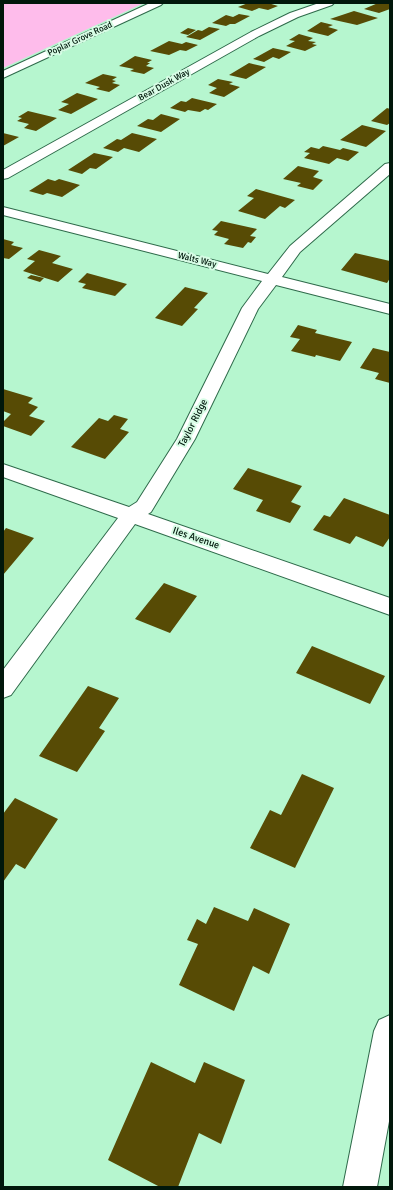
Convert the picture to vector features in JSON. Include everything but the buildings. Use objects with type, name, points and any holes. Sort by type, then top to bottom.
[{"type":"street","name":"Poplar Grove Road","points":[[3,75],[158,3]]},
{"type":"street","name":"Bear Dusk Way","points":[[3,175],[255,34],[294,15],[329,3]]},
{"type":"street","name":"Taylor Ridge","points":[[3,688],[131,515],[144,507],[186,439],[250,308],[295,249],[390,167]]},
{"type":"street","name":"Walts Way","points":[[3,211],[390,309]]},
{"type":"street","name":"Iles Avenue","points":[[3,470],[390,606]]},
{"type":"street","points":[[360,1187],[390,1031]]},
{"type":"shaded area","points":[[3,3],[144,3],[3,68]]}]
